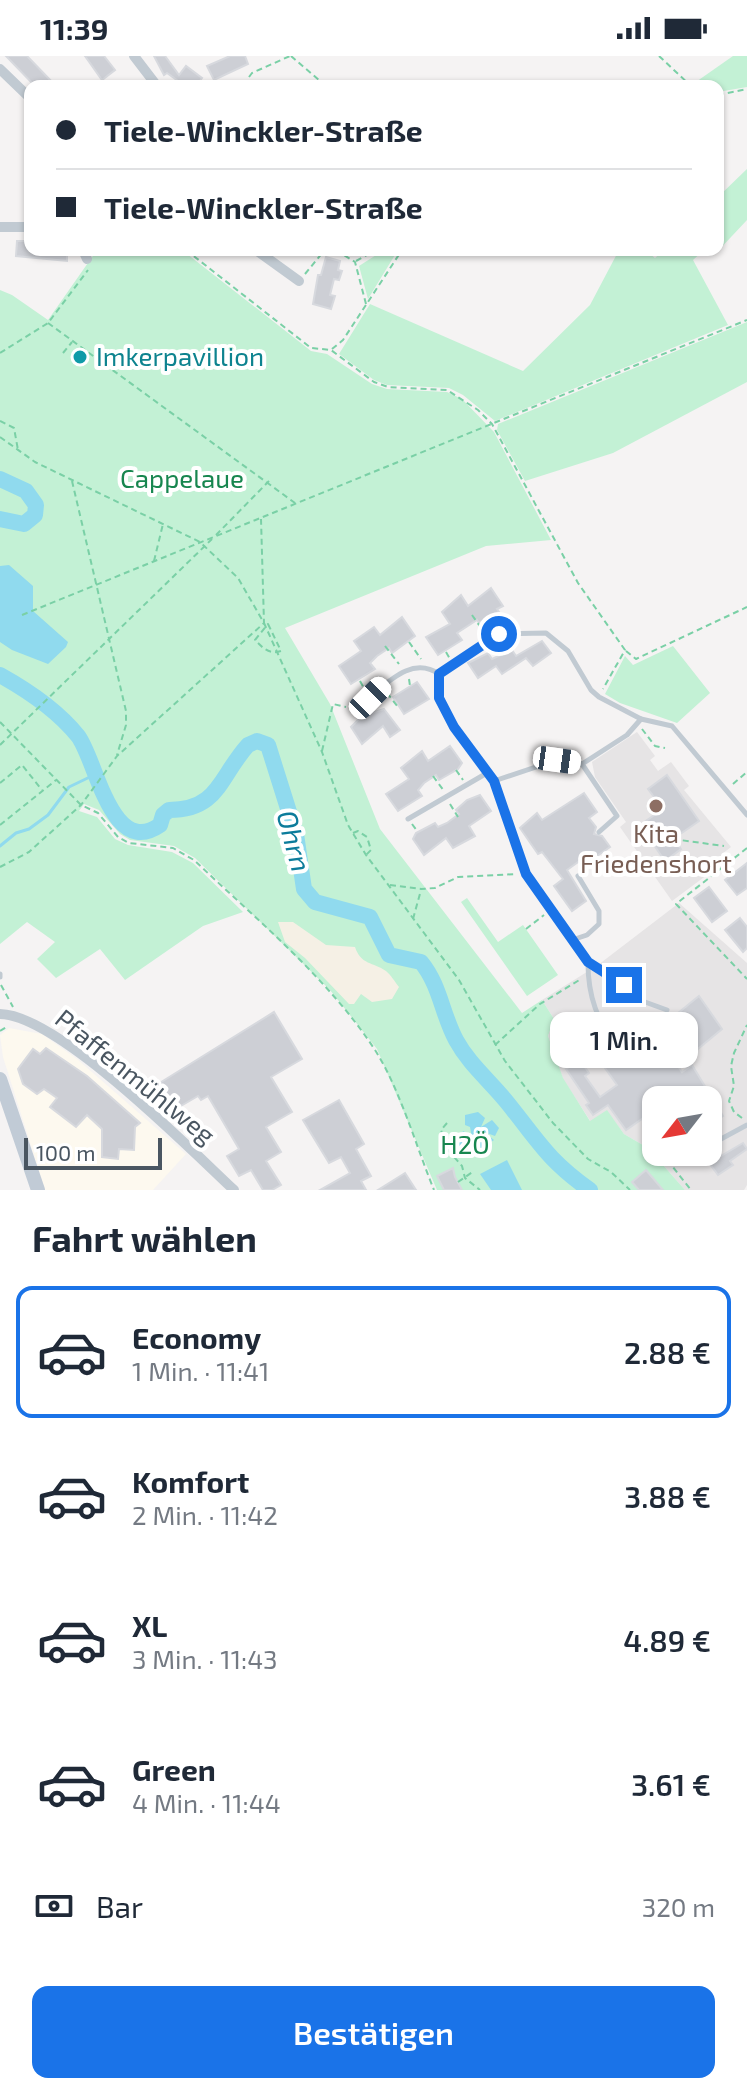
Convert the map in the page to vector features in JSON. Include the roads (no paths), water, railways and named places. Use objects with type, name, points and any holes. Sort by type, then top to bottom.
[{"type":"main road","points":[[0,1079],[38,1190]]},
{"type":"street","points":[[134,56],[152,80]]},
{"type":"street","points":[[0,69],[24,92]]},
{"type":"street","points":[[0,227],[24,227]]},
{"type":"street","points":[[264,256],[299,281]]},
{"type":"street","name":"Pfaffenmühlweg","points":[[0,1014],[13,1014],[43,1026],[82,1054],[234,1190]]},
{"type":"lane","points":[[439,674],[491,638],[507,633],[546,633],[568,651],[591,690],[599,697],[639,721],[672,726],[747,815]]},
{"type":"lane","points":[[354,708],[404,672],[426,667],[439,674]]},
{"type":"lane","points":[[439,674],[439,698],[454,727],[494,781],[526,874],[588,962],[645,1002],[667,1010]]},
{"type":"lane","points":[[494,781],[557,760],[582,764],[604,752],[639,721]]},
{"type":"lane","points":[[582,764],[617,816],[599,832]]},
{"type":"lane","points":[[408,819],[487,773]]},
{"type":"lane","points":[[572,940],[587,935],[599,924],[599,911],[578,876]]},
{"type":"lane","points":[[588,962],[590,998],[607,1034],[618,1048]]},
{"type":"lane","points":[[722,1138],[747,1123]]},
{"type":"water","points":[[9,565],[33,586],[33,611],[68,642],[48,664],[0,642],[0,566]]},
{"type":"water","points":[[478,1112],[485,1118],[481,1127],[492,1120],[499,1128],[495,1136],[484,1132],[494,1140],[491,1150],[477,1157],[460,1151],[453,1137],[464,1131],[467,1138],[472,1138],[470,1127],[465,1125],[465,1115]]},
{"type":"water","points":[[507,1160],[522,1190],[491,1190],[480,1174]]},
{"type":"waterway","name":"Ohrn","points":[[0,479],[26,491],[36,505],[35,515],[24,524],[0,519]]},
{"type":"waterway","name":"Ohrn","points":[[0,675],[42,702],[78,736],[107,802],[129,829],[143,832],[160,825],[163,815],[169,810],[186,809],[208,798],[248,745],[257,741],[268,745],[296,834],[304,889],[315,902],[370,917],[389,955],[421,962],[433,980],[447,1020],[467,1057],[553,1159],[590,1190]]},
{"type":"waterway","points":[[0,846],[48,815],[69,787],[94,775]]},
{"type":"place","name":"Imkerpavillion","points":[[80,357]]},
{"type":"place","name":"Kita Friedenshort","points":[[656,806]]},
{"type":"park label","name":"Cappelaue","points":[[182,479]]},
{"type":"park label","name":"H2Ö","points":[[465,1145]]}]
